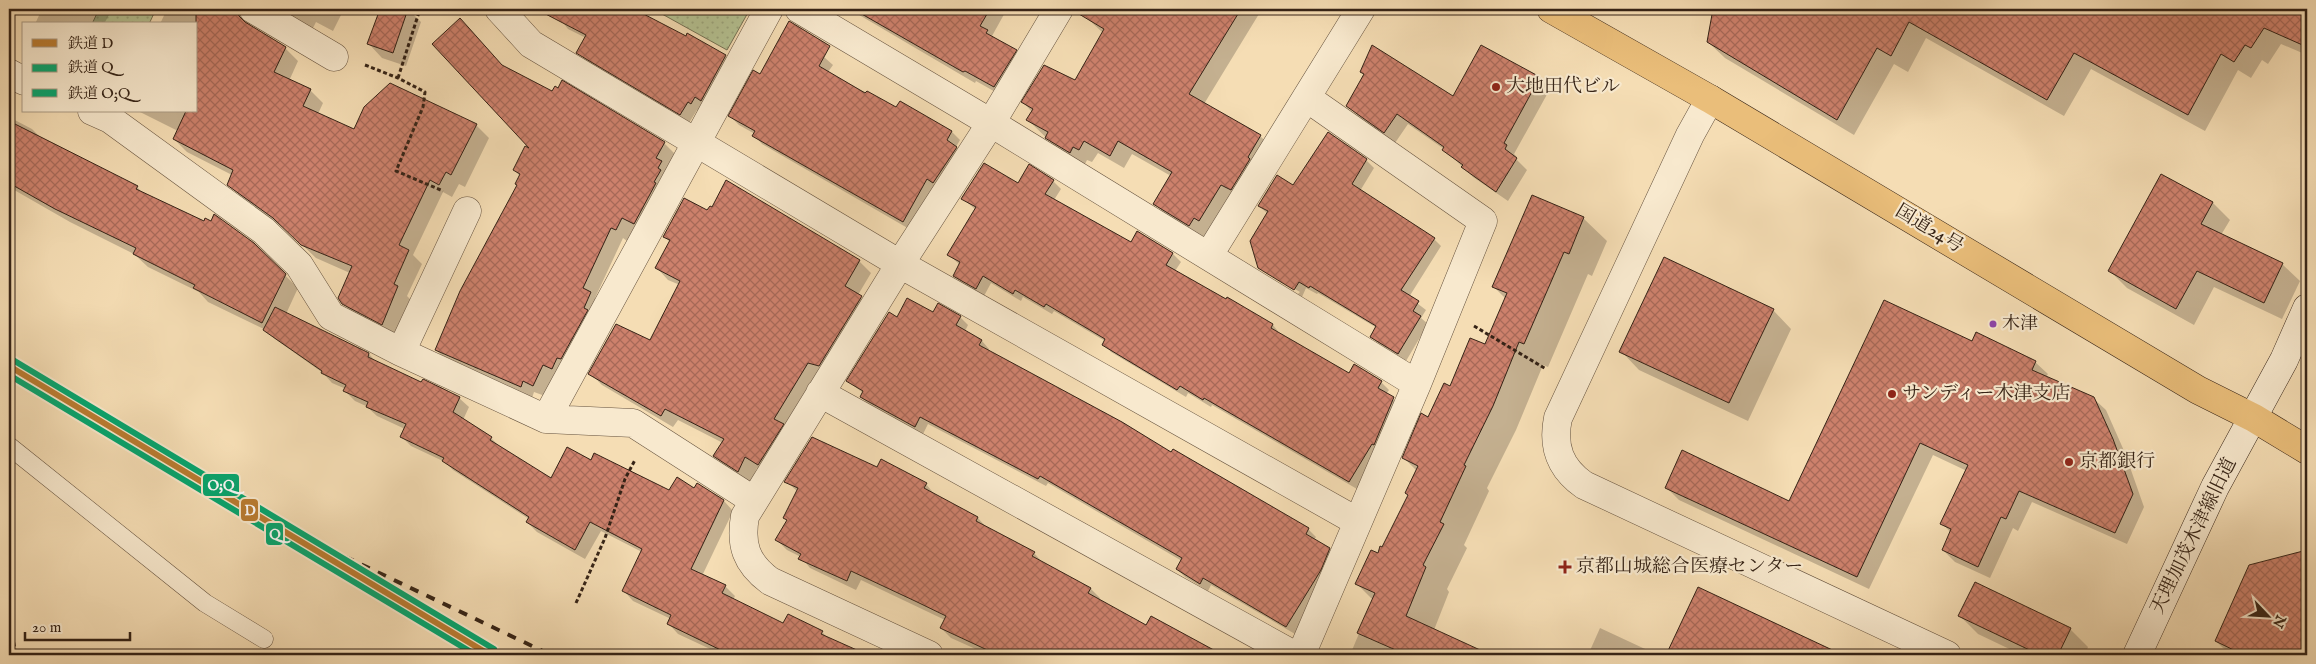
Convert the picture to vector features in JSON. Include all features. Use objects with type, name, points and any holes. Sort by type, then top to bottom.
[{"type":"highway","name":"国道24号","points":[[1551,9],[1710,99],[2198,390],[2254,418],[2307,450]]},
{"type":"street","points":[[253,9],[334,57]]},
{"type":"street","points":[[499,9],[532,44],[900,264],[1358,522]]},
{"type":"street","points":[[546,419],[769,9]]},
{"type":"street","points":[[798,9],[991,122],[1417,384]]},
{"type":"street","points":[[929,655],[770,581],[759,572],[745,550],[742,533],[745,516],[753,500],[900,264],[991,122],[1059,9]]},
{"type":"street","points":[[1209,255],[1361,9]]},
{"type":"street","points":[[9,73],[22,80]]},
{"type":"street","points":[[1301,655],[1417,384],[1483,221],[1307,98]]},
{"type":"street","points":[[1710,99],[1690,135],[1558,418],[1556,444],[1559,456],[1569,472],[1584,485],[1947,655]]},
{"type":"street","points":[[94,112],[110,119],[264,231],[299,265],[330,316],[401,352],[546,419],[633,424],[753,500]]},
{"type":"street","points":[[401,352],[467,211]]},
{"type":"street","name":"天理加茂木津線旧道","points":[[2137,655],[2214,486],[2254,418],[2284,360],[2307,308]]},
{"type":"street","points":[[820,393],[1294,655]]},
{"type":"lane","points":[[9,446],[205,603],[264,639]]},
{"type":"path","points":[[398,78],[420,9]]},
{"type":"path","points":[[334,57],[364,65],[398,78],[425,92],[423,107],[396,171],[445,192],[467,211]]},
{"type":"path","points":[[1448,310],[1550,372]]},
{"type":"path","points":[[576,603],[605,538],[625,479],[648,433]]},
{"type":"path","points":[[9,617],[16,655]]},
{"type":"green space","points":[[99,9],[156,9],[150,22],[93,22]]},
{"type":"green space","points":[[653,9],[750,9],[727,50]]},
{"type":"building","points":[[196,9],[237,9],[239,16],[245,22],[286,47],[274,72],[311,89],[303,106],[354,129],[364,107],[390,83],[477,124],[451,175],[446,172],[439,185],[430,180],[399,245],[409,250],[394,284],[398,286],[382,325],[342,304],[338,298],[352,266],[301,245],[273,218],[227,185],[233,170],[173,139],[186,112],[198,112],[198,22],[196,22]]},
{"type":"building","points":[[380,9],[408,9],[393,53],[367,44]]},
{"type":"building","points":[[536,9],[634,9],[686,36],[687,33],[726,55],[701,101],[695,97],[691,104],[688,102],[680,115],[576,53],[586,35]]},
{"type":"building","points":[[853,9],[990,9],[980,26],[988,30],[986,33],[1017,50],[994,87],[965,71],[963,72]]},
{"type":"building","points":[[1075,9],[1241,9],[1189,94],[1261,135],[1248,157],[1250,159],[1231,190],[1221,185],[1199,221],[1194,218],[1189,226],[1153,204],[1172,172],[1118,141],[1110,156],[1084,141],[1079,150],[1073,147],[1070,153],[1045,138],[1048,132],[1026,120],[1033,109],[1021,102],[1044,65],[1075,80],[1104,29],[1074,11]]},
{"type":"building","points":[[1713,9],[2307,9],[2307,47],[2264,28],[2251,48],[2245,45],[2234,62],[2221,54],[2188,115],[2074,53],[2047,100],[1909,22],[1891,56],[1877,48],[1837,120],[1707,42]]},
{"type":"building","points":[[460,18],[502,65],[552,91],[555,86],[558,88],[562,80],[665,142],[656,158],[662,161],[658,168],[661,170],[634,224],[622,218],[616,230],[611,228],[583,288],[591,292],[584,308],[588,310],[561,359],[557,358],[552,369],[543,365],[533,386],[523,381],[521,387],[435,350],[460,291],[517,185],[515,184],[520,174],[513,170],[525,146],[529,148],[432,44]]},
{"type":"building","points":[[789,21],[830,46],[819,66],[865,93],[867,91],[896,107],[900,101],[952,131],[947,140],[957,147],[933,183],[927,179],[903,222],[752,136],[755,131],[728,116],[753,70],[760,74]]},
{"type":"building","points":[[1372,45],[1453,96],[1481,45],[1540,77],[1504,143],[1507,145],[1505,149],[1517,158],[1496,192],[1461,167],[1463,165],[1442,150],[1444,147],[1397,114],[1384,133],[1346,106],[1364,74],[1360,72]]},
{"type":"building","points":[[9,121],[138,186],[136,189],[204,221],[205,218],[211,221],[214,214],[254,243],[286,274],[262,323],[193,288],[195,285],[133,254],[136,248],[55,209],[9,183]]},
{"type":"building","points":[[1328,132],[1367,159],[1352,184],[1435,238],[1401,290],[1419,301],[1413,311],[1421,316],[1398,354],[1370,337],[1376,326],[1310,286],[1309,288],[1299,282],[1294,290],[1258,268],[1250,241],[1268,211],[1258,206],[1277,175],[1293,185]]},
{"type":"building","points":[[984,163],[1018,183],[1029,164],[1054,180],[1045,194],[1131,242],[1137,231],[1173,253],[1166,265],[1273,324],[1271,328],[1349,373],[1354,364],[1382,381],[1378,388],[1394,397],[1374,445],[1372,444],[1349,482],[1204,398],[1203,400],[1180,386],[1177,390],[1102,345],[1105,339],[1046,304],[1044,307],[1015,290],[1013,294],[983,276],[976,289],[953,276],[960,262],[947,255],[976,207],[961,199]]},
{"type":"building","points":[[2161,174],[2213,202],[2201,224],[2283,263],[2264,303],[2197,271],[2176,309],[2108,271]]},
{"type":"building","points":[[726,180],[860,260],[845,286],[862,296],[819,366],[808,363],[774,419],[784,424],[758,465],[745,457],[738,472],[713,456],[724,439],[665,409],[661,416],[588,374],[616,324],[650,340],[680,281],[655,268],[670,240],[663,237],[684,198],[707,210],[710,206],[712,207]]},
{"type":"building","points":[[1532,195],[1584,217],[1569,254],[1564,252],[1524,344],[1519,342],[1493,406],[1464,465],[1466,466],[1440,522],[1444,524],[1423,565],[1426,567],[1406,616],[1491,655],[1407,655],[1357,633],[1375,593],[1355,584],[1371,550],[1378,553],[1380,546],[1382,547],[1408,495],[1405,493],[1418,466],[1402,458],[1421,413],[1428,417],[1444,383],[1450,386],[1470,338],[1485,344],[1507,293],[1492,287]]},
{"type":"building","points":[[1664,257],[1774,309],[1729,403],[1619,352]]},
{"type":"building","points":[[907,298],[933,312],[938,303],[961,316],[956,325],[982,340],[979,345],[1122,422],[1171,452],[1173,449],[1309,528],[1306,534],[1330,548],[1321,570],[1286,627],[1203,578],[1200,584],[1176,569],[1182,558],[1040,476],[1038,479],[920,417],[915,427],[860,397],[863,391],[846,381],[889,312],[897,317]]},
{"type":"building","points":[[1884,300],[1972,341],[1976,332],[2036,361],[2032,370],[2094,397],[2113,439],[2133,494],[2115,533],[2019,491],[2006,519],[2001,517],[1978,567],[1942,550],[1951,529],[1940,524],[1968,465],[1920,443],[1857,577],[1665,488],[1682,450],[1789,501]]},
{"type":"building","points":[[275,307],[369,353],[368,357],[421,382],[423,379],[460,397],[453,412],[492,437],[490,440],[551,478],[567,447],[591,460],[594,453],[669,490],[677,477],[694,488],[697,483],[724,500],[691,569],[726,585],[722,593],[783,623],[788,614],[823,631],[821,634],[868,655],[731,655],[667,624],[671,615],[622,591],[642,549],[590,522],[575,550],[526,522],[529,517],[442,461],[444,458],[400,437],[406,424],[366,407],[368,402],[343,391],[346,385],[321,373],[322,371],[263,330]]},
{"type":"building","points":[[812,437],[877,467],[881,459],[927,483],[924,488],[978,517],[976,521],[1035,552],[1032,556],[1091,588],[1088,593],[1146,625],[1151,616],[1223,655],[998,655],[940,628],[946,616],[915,601],[851,571],[847,581],[798,559],[801,554],[775,540],[787,520],[783,518],[798,488],[784,482]]},
{"type":"building","points":[[2307,550],[2307,655],[2244,655],[2215,641],[2249,565]]},
{"type":"building","points":[[1975,582],[2071,628],[2058,655],[2040,655],[1958,616]]},
{"type":"building","points":[[1698,587],[1843,655],[1666,655]]},
{"type":"railway","points":[[264,518],[551,655]]},
{"type":"rail line","name":"O;Q","points":[[13,360],[494,649]]},
{"type":"rail line","name":"D","points":[[9,366],[490,655]]},
{"type":"rail line","name":"Q","points":[[9,375],[476,655]]},
{"type":"place","name":"大地田代ビル","points":[[1496,87]]},
{"type":"place","name":"木津","points":[[1993,324]]},
{"type":"place","name":"サンディー木津支店","points":[[1892,394]]},
{"type":"place","name":"京都銀行","points":[[2069,462]]},
{"type":"place","name":"京都山城総合医療センター","points":[[1565,567]]}]
